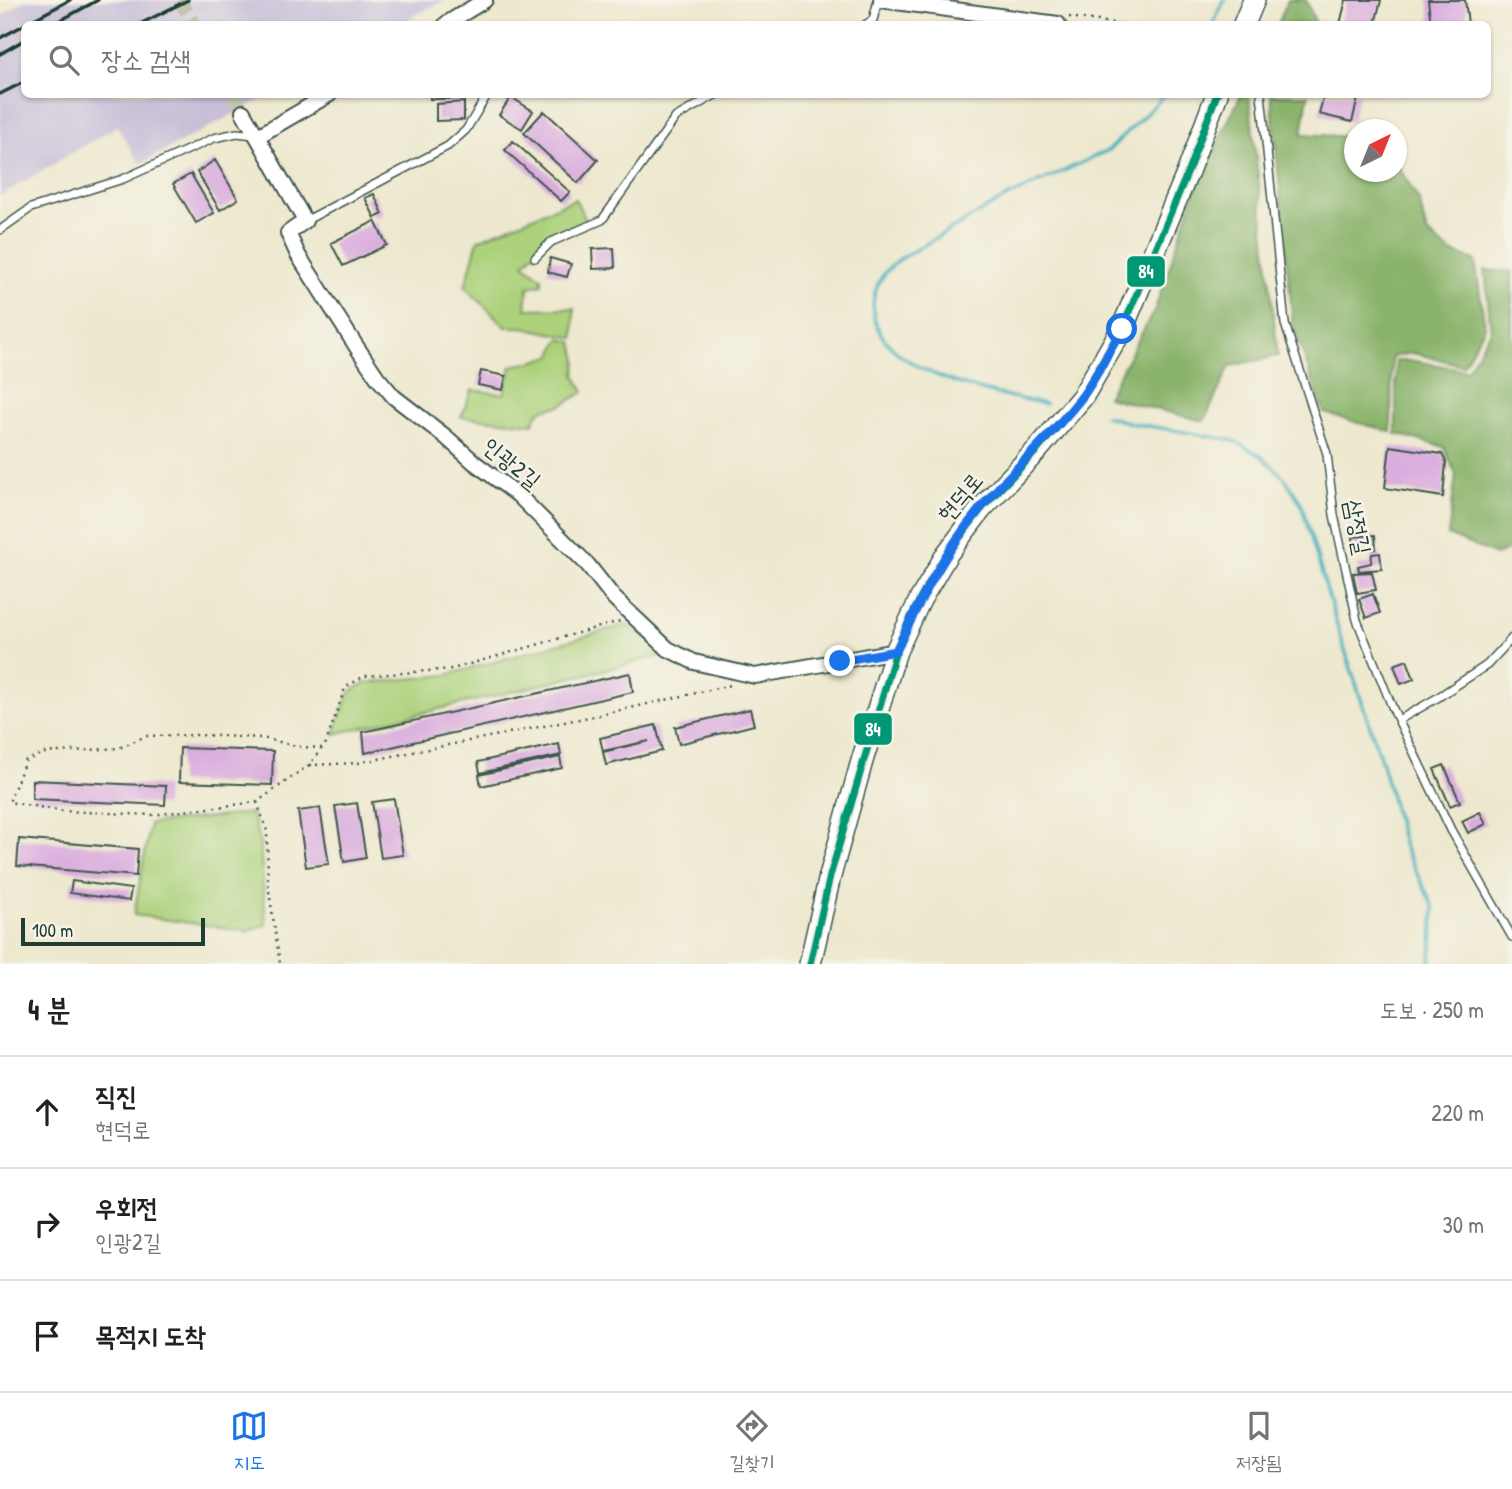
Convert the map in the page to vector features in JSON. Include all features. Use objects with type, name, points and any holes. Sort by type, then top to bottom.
[{"type":"main road","points":[[1245,21],[1254,0]]},
{"type":"main road","name":"현덕로","points":[[810,964],[841,838],[896,651],[920,600],[947,554],[981,509],[1039,448],[1083,396],[1122,329],[1216,98]]},
{"type":"street","points":[[451,21],[485,0]]},
{"type":"street","points":[[879,0],[1036,21]]},
{"type":"street","points":[[258,136],[323,98]]},
{"type":"street","points":[[243,112],[305,221]]},
{"type":"street","name":"인광2길","points":[[305,221],[288,233],[293,244],[377,377],[394,397],[518,495],[588,565],[614,598],[668,649],[694,662],[755,676],[896,651]]},
{"type":"lane","points":[[871,21],[879,0]]},
{"type":"lane","points":[[305,221],[448,146],[466,130],[485,98]]},
{"type":"lane","points":[[535,258],[551,242],[602,220],[676,117],[711,98]]},
{"type":"lane","name":"삼정길","points":[[1261,98],[1285,324],[1327,454],[1334,514],[1357,620],[1399,720],[1451,830],[1512,937]]},
{"type":"lane","points":[[0,230],[30,208],[123,180],[214,138],[247,132],[258,136]]},
{"type":"lane","points":[[1399,720],[1487,665],[1512,638]]},
{"type":"path","points":[[322,748],[301,747],[262,738],[199,735],[146,736],[119,748],[43,753],[25,761],[9,802],[63,811],[152,815],[257,802],[309,765],[326,743],[345,688],[364,676],[452,669],[633,617]]},
{"type":"path","points":[[309,765],[358,763],[599,716],[735,684],[755,676]]},
{"type":"path","points":[[257,802],[267,831],[268,884],[280,964]]},
{"type":"shaded area","points":[[26,0],[444,0],[405,21],[21,21],[21,98],[263,98],[140,164],[117,126],[0,196],[0,17]]},
{"type":"green space","points":[[1288,0],[1306,0],[1315,21],[1279,21]]},
{"type":"green space","points":[[1240,98],[1249,98],[1278,356],[1230,366],[1204,421],[1107,397],[1155,309],[1199,180]]},
{"type":"green space","points":[[1271,98],[1308,98],[1302,134],[1344,136],[1344,182],[1407,181],[1419,201],[1427,233],[1451,252],[1475,260],[1485,327],[1463,365],[1412,353],[1392,357],[1391,432],[1324,413],[1293,325]]},
{"type":"green space","points":[[575,199],[587,221],[546,240],[524,264],[542,278],[542,284],[528,287],[526,309],[574,308],[574,338],[522,327],[506,327],[465,287],[478,240]]},
{"type":"green space","points":[[1485,270],[1512,272],[1512,548],[1496,555],[1448,535],[1456,475],[1444,447],[1396,434],[1396,361],[1414,361],[1467,370],[1491,331]]},
{"type":"green space","points":[[560,339],[573,342],[577,360],[575,375],[584,392],[560,406],[544,409],[537,414],[533,424],[461,417],[472,390],[504,394],[511,366],[551,356]]},
{"type":"green space","points":[[625,625],[643,634],[666,655],[334,734],[348,695],[368,683],[447,675]]},
{"type":"green space","points":[[252,813],[260,845],[266,925],[246,931],[134,915],[150,824]]},
{"type":"building","points":[[1346,0],[1381,0],[1376,21],[1341,21]]},
{"type":"building","points":[[1428,0],[1465,0],[1468,21],[1431,21]]},
{"type":"building","points":[[510,98],[533,111],[522,129],[499,115]]},
{"type":"building","points":[[1323,98],[1358,98],[1353,119],[1344,120],[1319,114]]},
{"type":"building","points":[[464,102],[464,120],[436,121],[436,104]]},
{"type":"building","points":[[544,111],[598,160],[578,183],[524,133]]},
{"type":"building","points":[[513,141],[570,192],[561,201],[505,150]]},
{"type":"building","points":[[215,160],[238,199],[220,210],[197,172]]},
{"type":"building","points":[[191,174],[214,213],[196,223],[173,184]]},
{"type":"building","points":[[374,194],[383,214],[375,218],[365,198]]},
{"type":"building","points":[[375,221],[387,245],[343,266],[331,243]]},
{"type":"building","points":[[614,248],[615,268],[593,269],[592,249]]},
{"type":"building","points":[[550,258],[571,264],[567,277],[548,272]]},
{"type":"building","points":[[481,371],[506,376],[503,390],[478,385]]},
{"type":"building","points":[[1390,446],[1442,454],[1446,462],[1443,497],[1385,488]]},
{"type":"building","points":[[1375,535],[1376,549],[1354,550],[1353,537]]},
{"type":"building","points":[[1380,553],[1382,569],[1359,571],[1358,566],[1371,563],[1372,554]]},
{"type":"building","points":[[1372,572],[1376,590],[1357,593],[1353,573]]},
{"type":"building","points":[[1373,594],[1380,613],[1366,618],[1359,599]]},
{"type":"building","points":[[1407,660],[1414,679],[1401,684],[1394,665]]},
{"type":"building","points":[[630,673],[633,692],[365,753],[363,732]]},
{"type":"building","points":[[750,709],[754,725],[679,744],[675,727]]},
{"type":"building","points":[[656,725],[662,751],[606,765],[603,752],[649,741],[603,751],[600,738]]},
{"type":"building","points":[[559,744],[561,755],[480,773],[478,762]]},
{"type":"building","points":[[180,748],[273,751],[272,785],[179,782]]},
{"type":"building","points":[[560,757],[562,768],[481,786],[479,775]]},
{"type":"building","points":[[1444,765],[1460,802],[1450,806],[1434,769]]},
{"type":"building","points":[[32,780],[166,786],[165,805],[32,799]]},
{"type":"building","points":[[394,799],[403,855],[381,858],[372,802]]},
{"type":"building","points":[[357,803],[366,858],[344,862],[335,806]]},
{"type":"building","points":[[320,808],[329,864],[306,867],[298,811]]},
{"type":"building","points":[[1480,812],[1486,824],[1468,833],[1462,821]]},
{"type":"building","points":[[19,839],[138,849],[136,876],[17,866]]},
{"type":"building","points":[[72,881],[131,889],[129,901],[70,893]]},
{"type":"waterway","points":[[1214,21],[1224,0]]},
{"type":"waterway","points":[[1045,404],[969,386],[915,365],[894,350],[879,331],[873,308],[877,286],[884,274],[900,259],[1003,199],[1109,150],[1162,98]]},
{"type":"waterway","points":[[1105,416],[1232,440],[1260,455],[1284,477],[1301,503],[1382,763],[1404,847],[1434,908],[1431,961],[1426,964]]},
{"type":"tunnel","points":[[180,0],[192,21]]},
{"type":"tunnel","points":[[235,98],[243,112]]},
{"type":"railway","points":[[31,21],[70,0]]},
{"type":"railway","points":[[60,21],[98,0]]},
{"type":"railway","points":[[146,21],[188,0]]},
{"type":"railway","points":[[0,38],[21,27]]},
{"type":"railway","points":[[0,54],[21,42]]},
{"type":"railway","points":[[0,94],[21,84]]},
{"type":"transit line","name":"84","points":[[810,964],[830,876],[896,651],[920,600],[947,554],[981,509],[1039,448],[1083,396],[1122,329],[1216,98]]},
{"type":"route","points":[[840,661],[896,651],[920,600],[947,554],[981,509],[1039,448],[1083,396],[1122,329]]}]
